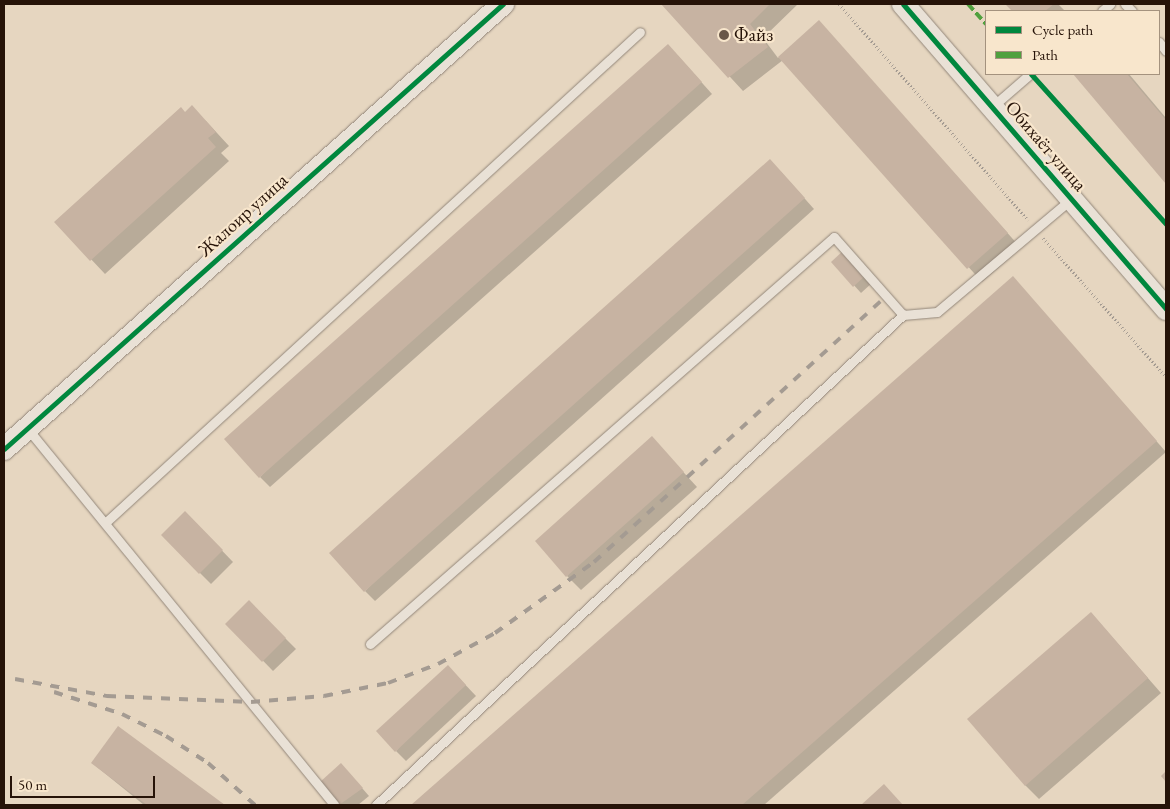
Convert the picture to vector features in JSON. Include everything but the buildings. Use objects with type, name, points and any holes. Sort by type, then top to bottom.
[{"type":"street","name":"Жалоир улица","points":[[4,449],[503,4]]},
{"type":"street","name":"Обихаёт улица","points":[[903,4],[1166,309]]},
{"type":"lane","points":[[105,523],[640,32]]},
{"type":"lane","points":[[992,107],[1029,75]]},
{"type":"lane","points":[[376,805],[903,315],[937,312],[1072,199]]},
{"type":"lane","points":[[370,644],[834,237],[903,315]]},
{"type":"lane","points":[[27,428],[334,805]]},
{"type":"path","points":[[839,4],[1166,377]]},
{"type":"railway","points":[[15,679],[107,696],[251,702],[324,696],[388,683],[438,664],[495,633],[594,562],[881,301]]},
{"type":"railway","points":[[54,692],[122,714],[166,736],[208,763],[255,805]]},
{"type":"marked path","points":[[968,4],[985,23]]},
{"type":"cycle path","points":[[4,449],[503,4]]},
{"type":"cycle path","points":[[903,4],[1166,309]]},
{"type":"cycle path","points":[[1032,75],[1166,224]]},
{"type":"place","name":"Файз","points":[[724,35]]}]
